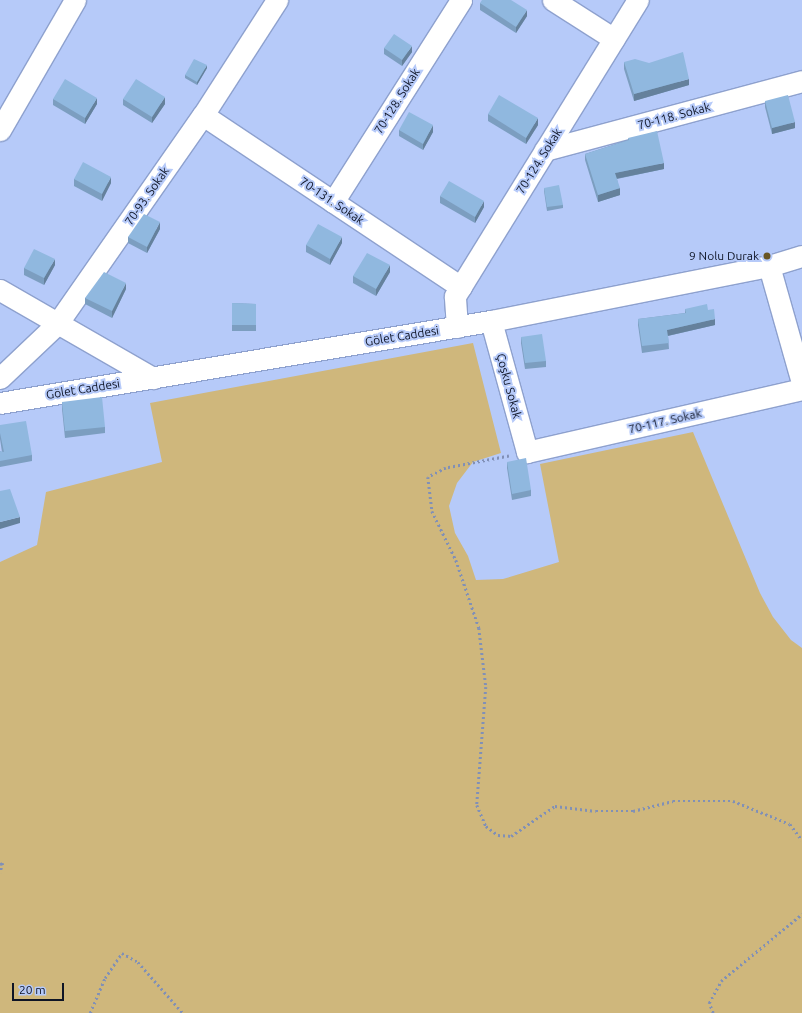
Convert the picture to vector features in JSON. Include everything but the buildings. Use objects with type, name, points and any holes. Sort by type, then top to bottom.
[{"type":"street","points":[[0,130],[75,0]]},
{"type":"street","name":"70-93. Sokak","points":[[0,378],[57,324],[203,115],[277,0]]},
{"type":"street","name":"70-128. Sokak","points":[[333,202],[461,0]]},
{"type":"street","points":[[553,0],[614,39]]},
{"type":"street","name":"70-124. Sokak","points":[[457,327],[455,296],[638,0]]},
{"type":"street","name":"70-118. Sokak","points":[[545,150],[802,81]]},
{"type":"street","name":"70-131. Sokak","points":[[203,115],[461,287]]},
{"type":"street","name":"Gölet Caddesi","points":[[0,403],[491,321],[770,266],[802,256]]},
{"type":"street","points":[[770,266],[802,383]]},
{"type":"street","points":[[0,290],[153,378]]},
{"type":"street","name":"Çoşku Sokak","points":[[491,321],[527,452]]},
{"type":"street","name":"70-117. Sokak","points":[[527,452],[802,389]]},
{"type":"path","points":[[527,452],[446,468],[428,476],[432,511],[456,560],[479,628],[486,687],[477,804],[486,826],[498,835],[511,836],[555,806],[596,811],[633,811],[673,801],[733,801],[790,824],[802,840]]},
{"type":"path","points":[[0,864],[3,862],[0,874]]},
{"type":"path","points":[[713,1013],[709,1003],[721,981],[802,914]]},
{"type":"path","points":[[90,1013],[105,978],[122,953],[138,962],[183,1013]]},
{"type":"shaded area","points":[[473,343],[501,453],[473,462],[457,483],[449,506],[455,533],[468,556],[476,580],[503,579],[559,562],[540,464],[693,432],[760,593],[773,617],[791,640],[802,648],[802,1013],[0,1013],[0,562],[37,545],[46,492],[162,462],[150,403]]},
{"type":"place","name":"9 Nolu Durak","points":[[767,256]]}]
